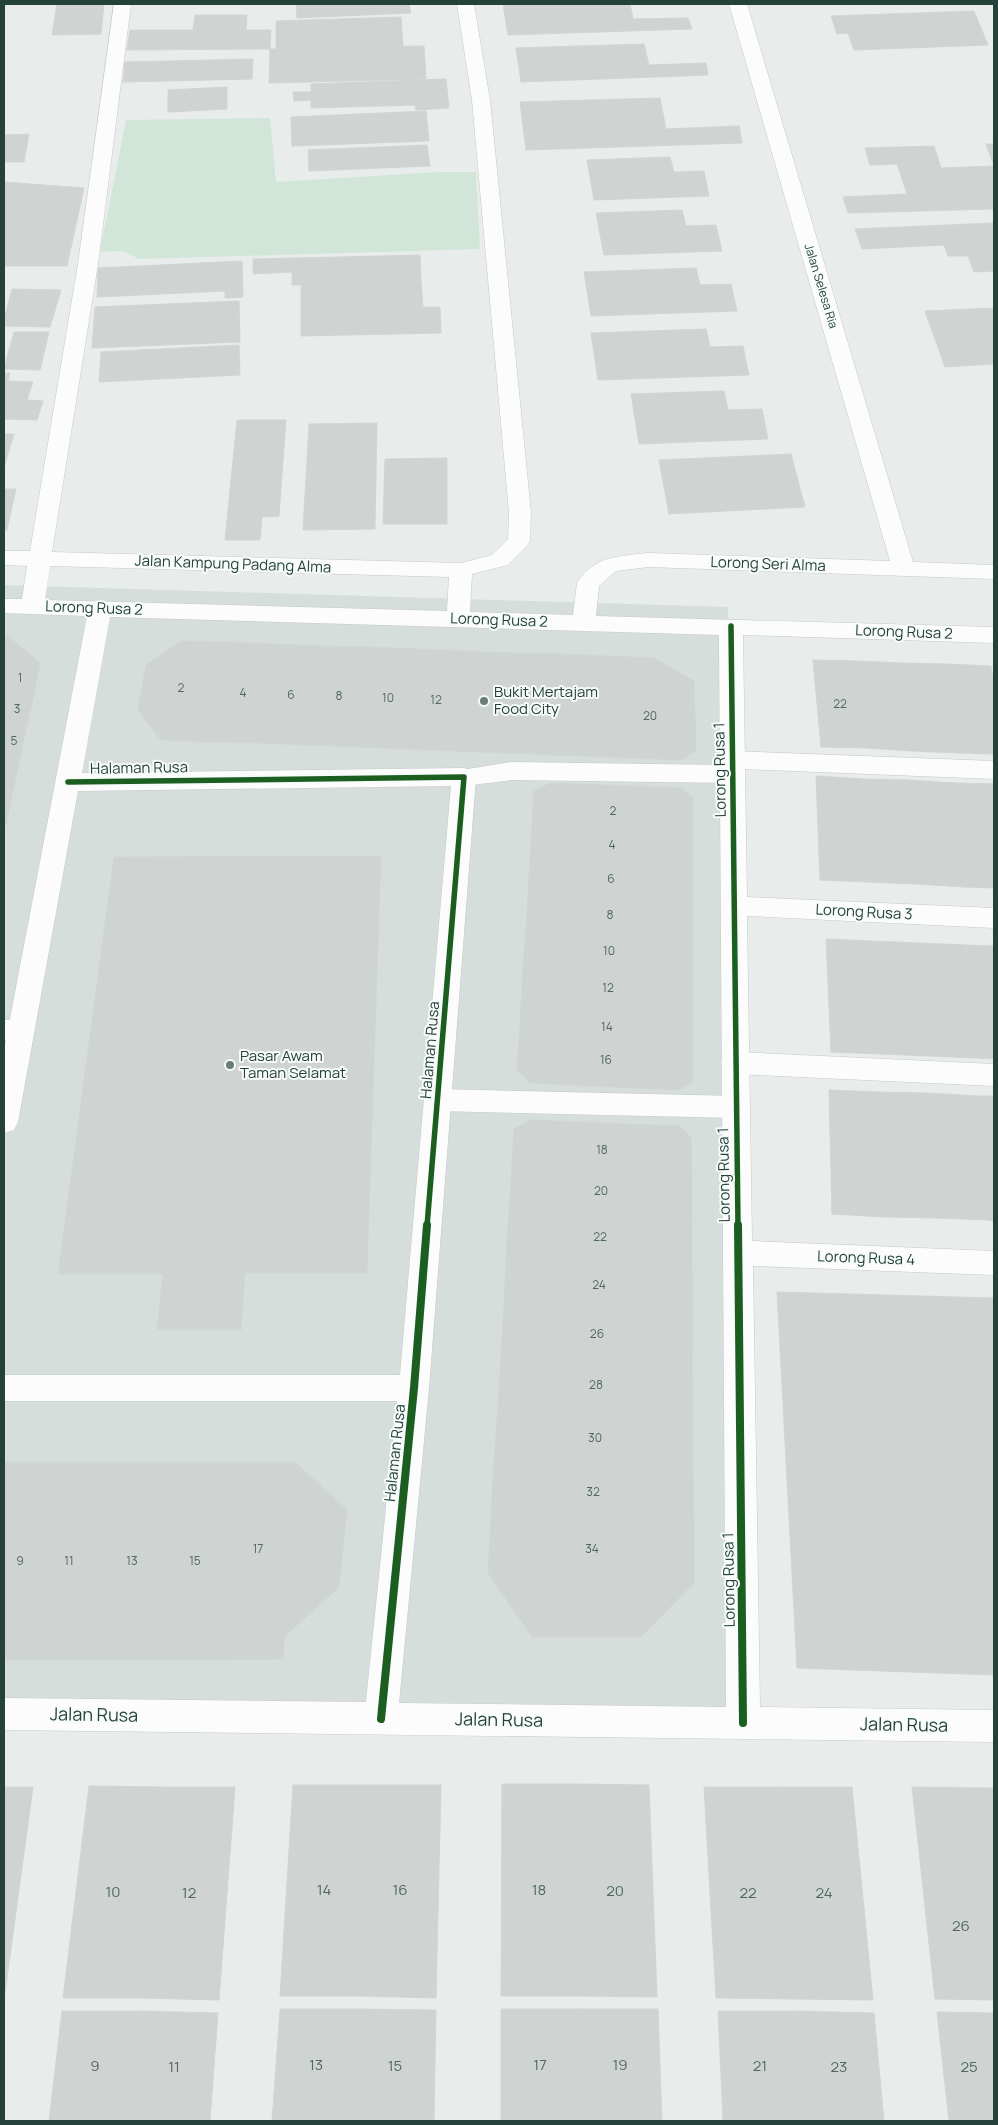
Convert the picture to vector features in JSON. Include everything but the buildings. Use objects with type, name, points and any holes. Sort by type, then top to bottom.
[{"type":"street","points":[[32,607],[88,264],[122,4]]},
{"type":"street","name":"Jalan Kampung Padang Alma","points":[[4,558],[462,570],[500,560],[520,541],[520,513],[481,100],[466,4]]},
{"type":"street","name":"Jalan Selesa Ria","points":[[738,4],[904,569]]},
{"type":"street","name":"Lorong Seri Alma","points":[[584,622],[588,583],[609,565],[648,560],[994,572]]},
{"type":"street","points":[[458,618],[462,570]]},
{"type":"street","name":"Lorong Rusa 2","points":[[4,606],[994,635]]},
{"type":"street","name":"Halaman Rusa","points":[[4,1122],[12,1030],[68,782],[100,609]]},
{"type":"street","name":"Lorong Rusa 1","points":[[731,626],[743,1723]]},
{"type":"street","points":[[464,777],[511,771],[732,767],[994,770]]},
{"type":"street","name":"Halaman Rusa","points":[[68,782],[464,777],[414,1388],[381,1719]]},
{"type":"street","name":"Lorong Rusa 3","points":[[734,906],[994,918]]},
{"type":"street","points":[[735,1063],[994,1076]]},
{"type":"street","points":[[438,1100],[736,1107]]},
{"type":"street","name":"Lorong Rusa 4","points":[[738,1253],[994,1263]]},
{"type":"street","name":"Halaman Rusa","points":[[4,1388],[414,1388]]},
{"type":"street","name":"Jalan Rusa","points":[[4,1714],[994,1726]]},
{"type":"shaded area","points":[[4,585],[728,607],[744,1720],[4,1707]]},
{"type":"green space","points":[[270,118],[276,182],[438,172],[476,172],[480,249],[139,259],[123,251],[100,252],[126,120]]},
{"type":"cycle path","points":[[731,626],[743,1723]]},
{"type":"cycle path","points":[[68,782],[464,777],[414,1388],[381,1719]]},
{"type":"place","name":"Bukit Mertajam Food City","points":[[484,701]]},
{"type":"place","name":"Pasar Awam Taman Selamat","points":[[230,1065]]}]
